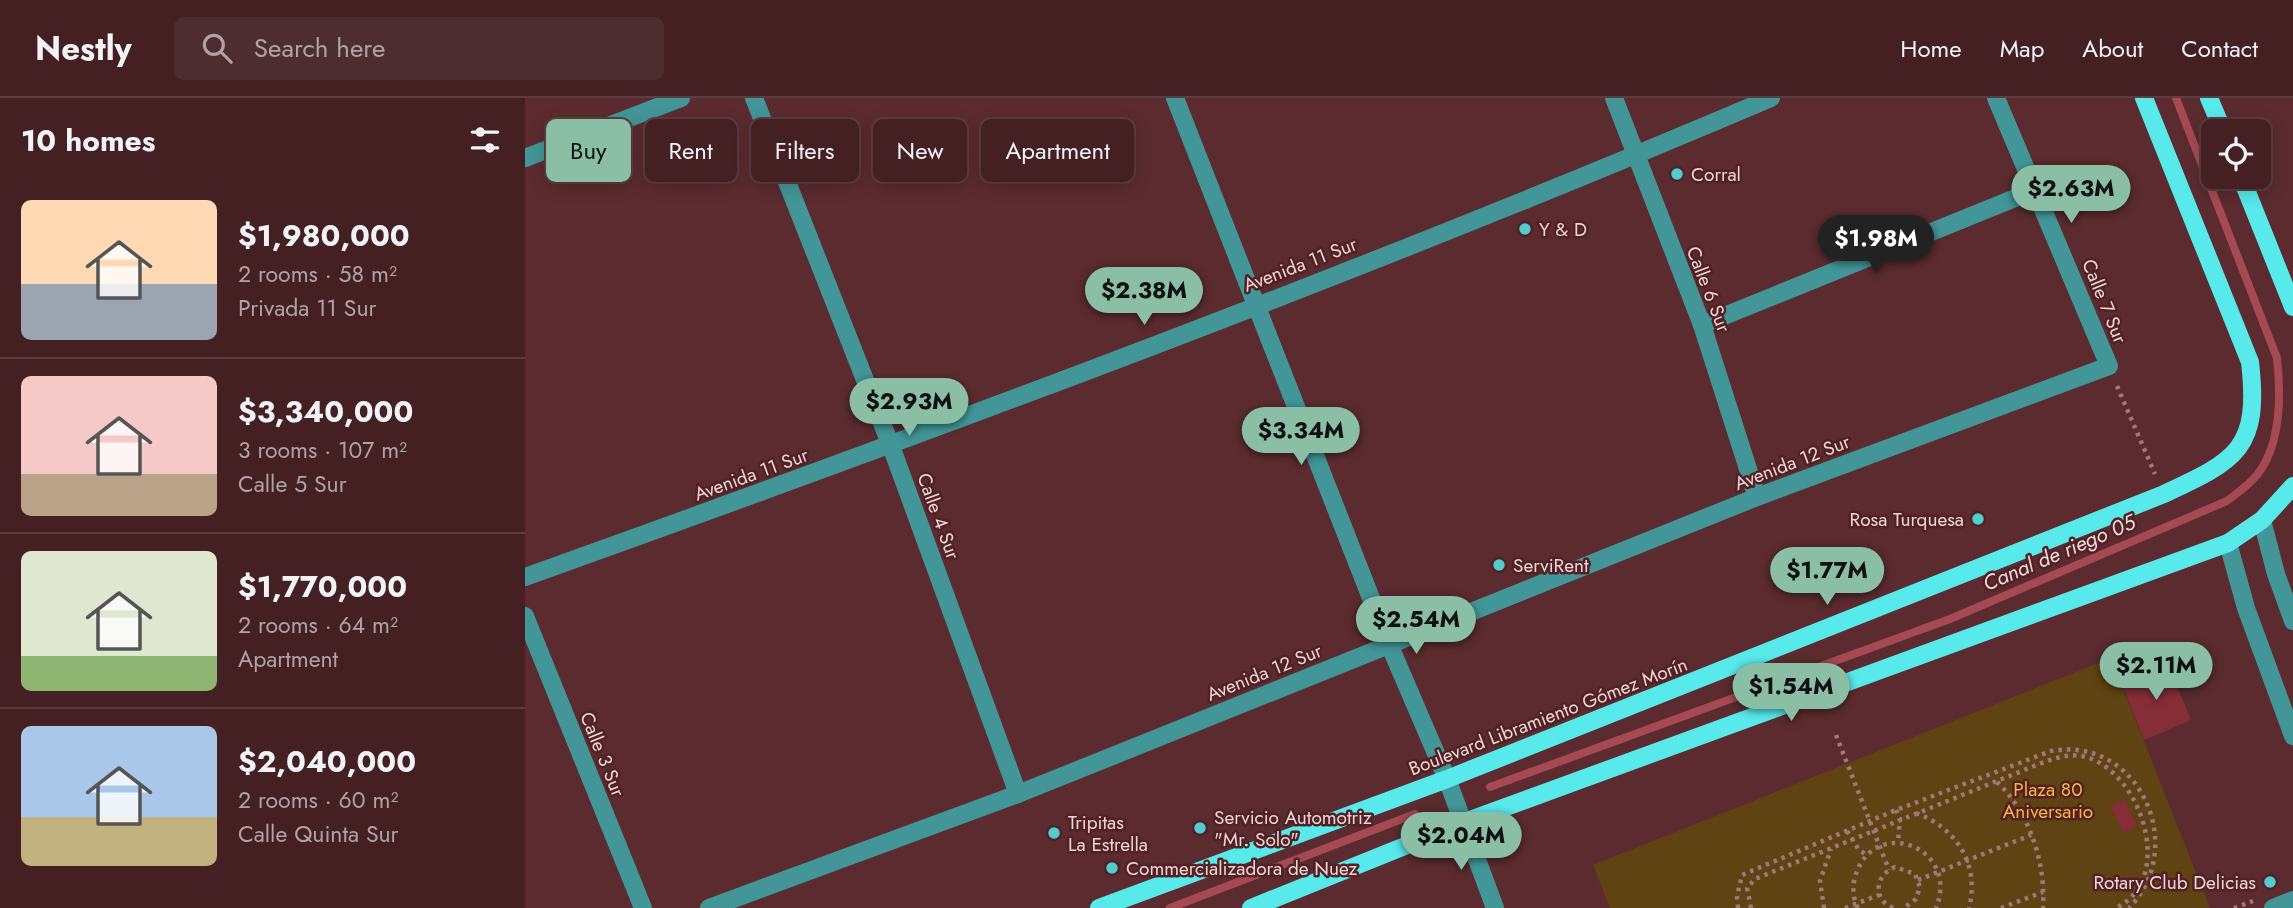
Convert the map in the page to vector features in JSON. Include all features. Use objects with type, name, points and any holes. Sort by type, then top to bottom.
[{"type":"main road","name":"Boulevard Libramiento Gómez Morín","points":[[1099,908],[1447,779],[2164,494],[2221,467],[2237,450],[2250,425],[2254,399],[2250,362],[2144,98]]},
{"type":"main road","points":[[2210,98],[2218,119]]},
{"type":"main road","points":[[2246,189],[2293,307]]},
{"type":"main road","points":[[1251,908],[1462,822],[2228,543],[2262,520],[2293,486]]},
{"type":"street","points":[[525,158],[681,98]]},
{"type":"street","name":"Calle 4 Sur","points":[[754,98],[891,446],[1018,794]]},
{"type":"street","points":[[1175,98],[1258,303],[1389,644],[1447,779],[1495,908]]},
{"type":"street","name":"Calle 6 Sur","points":[[1614,98],[1702,325],[1758,497]]},
{"type":"street","name":"Avenida 11 Sur","points":[[525,577],[891,446],[1636,156],[1771,98]]},
{"type":"street","name":"Calle 7 Sur","points":[[1996,98],[2109,366]]},
{"type":"street","points":[[1702,325],[2035,190]]},
{"type":"street","name":"Avenida 12 Sur","points":[[709,908],[1018,794],[1758,497],[2109,366]]},
{"type":"street","points":[[2262,520],[2276,574],[2293,621]]},
{"type":"street","points":[[2228,543],[2246,608],[2293,736]]},
{"type":"street","name":"Calle 3 Sur","points":[[525,616],[643,908]]},
{"type":"street","points":[[2273,908],[2293,900]]},
{"type":"path","points":[[2109,366],[2164,494]]},
{"type":"path","points":[[1836,735],[1889,870]]},
{"type":"path","points":[[1738,908],[1737,897],[1742,875],[1896,810],[2051,751],[2071,748],[2089,750],[2120,767],[2133,779],[2149,810],[2155,832],[2151,873],[2141,896],[2129,908]]},
{"type":"path","points":[[1751,908],[1747,888],[1755,879],[2033,766],[2070,756],[2084,757],[2115,774],[2136,800],[2146,834],[2143,872],[2136,890],[2116,908]]},
{"type":"path","points":[[1997,782],[2008,792],[2031,835],[2043,875],[2043,908]]},
{"type":"path","points":[[1896,810],[1900,819],[1898,842]]},
{"type":"path","points":[[1915,813],[1942,825],[1962,848],[1973,886],[1969,908]]},
{"type":"path","points":[[1847,831],[1850,840],[1867,855]]},
{"type":"path","points":[[1918,880],[2031,835]]},
{"type":"path","points":[[1857,906],[1854,877],[1867,855],[1880,846],[1898,842],[1924,851],[1939,872],[1942,886],[1937,908]]},
{"type":"path","points":[[1823,908],[1820,881],[1831,848]]},
{"type":"path","points":[[1893,908],[1879,895],[1879,880],[1889,870],[1903,867],[1918,880]]},
{"type":"path","points":[[1904,908],[1916,899],[1918,880]]},
{"type":"path","points":[[2001,908],[2043,892]]},
{"type":"path","points":[[1845,908],[1857,906],[1879,895]]},
{"type":"green space","name":"Plaza 80 Aniversario","points":[[2111,658],[2210,908],[1610,908],[1593,865]]},
{"type":"building","points":[[2168,664],[2191,720],[2144,740],[2122,684]]},
{"type":"building","points":[[2124,799],[2137,826],[2123,833],[2110,805]]},
{"type":"waterway","name":"Canal de riego 05","points":[[1490,787],[1950,619],[2227,501],[2257,475],[2271,449],[2278,419],[2277,358],[2176,98]]},
{"type":"waterway","points":[[1170,908],[1415,814]]},
{"type":"place","name":"Corral","points":[[1677,174]]},
{"type":"place","name":"Y & D","points":[[1525,229]]},
{"type":"place","name":"Rosa Turquesa","points":[[1978,519]]},
{"type":"place","name":"ServiRent","points":[[1499,565]]},
{"type":"place","name":"Servicio Automotriz \"Mr. Solo\"","points":[[1200,828]]},
{"type":"place","name":"Tripitas La Estrella","points":[[1054,833]]},
{"type":"place","name":"Commercializadora de Nuez","points":[[1112,868]]},
{"type":"place","name":"Rotary Club Delicias","points":[[2270,882]]}]
